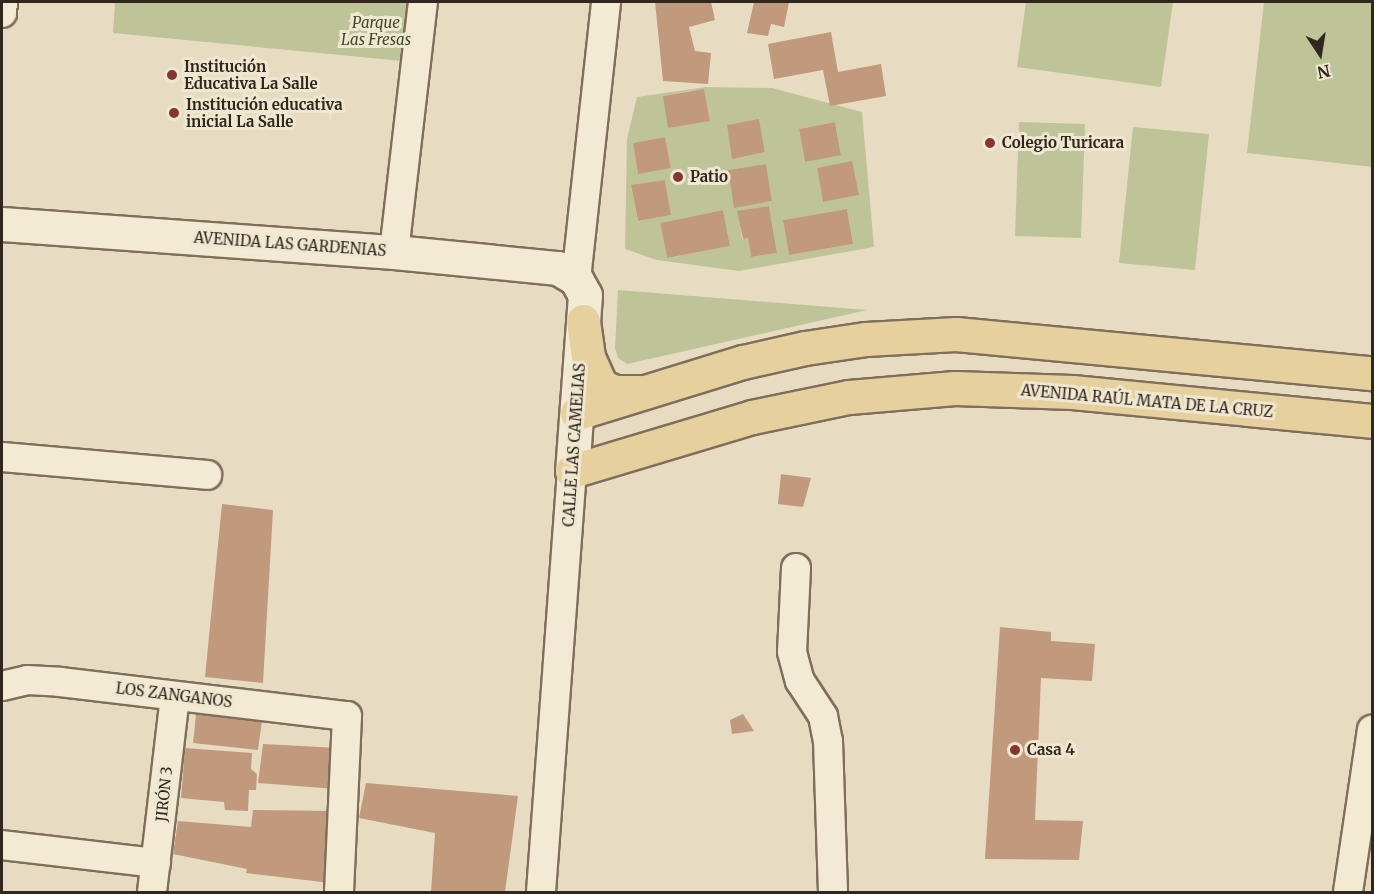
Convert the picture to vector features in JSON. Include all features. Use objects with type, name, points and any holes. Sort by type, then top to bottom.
[{"type":"main road","name":"AVENIDA LAS GARDENIAS","points":[[2,224],[394,252],[558,268],[576,279]]},
{"type":"main road","name":"CALLE LAS CAMELIAS","points":[[572,471],[585,295],[576,279]]},
{"type":"main road","points":[[583,321],[588,357],[601,386],[623,392],[653,390]]},
{"type":"main road","points":[[577,413],[805,348],[866,339],[956,334],[1372,373]]},
{"type":"main road","name":"AVENIDA RAÚL MATA DE LA CRUZ","points":[[572,471],[752,417],[849,397],[955,388],[1072,392],[1372,421]]},
{"type":"street","points":[[2,13],[3,2]]},
{"type":"street","points":[[394,252],[423,2]]},
{"type":"street","name":"CALLE LAS CAMELIAS","points":[[576,279],[606,2]]},
{"type":"street","points":[[2,457],[207,475]]},
{"type":"street","name":"CALLE LAS CAMELIAS","points":[[541,892],[572,471]]},
{"type":"street","points":[[796,568],[792,652],[800,681],[823,716],[828,741],[833,892]]},
{"type":"street","name":"LOS ZANGANOS","points":[[2,686],[27,680],[347,716],[339,892]]},
{"type":"street","name":"JIRÓN 3","points":[[152,892],[174,696]]},
{"type":"street","points":[[1348,892],[1372,730]]},
{"type":"street","points":[[2,845],[156,863]]},
{"type":"green space","name":"Parque Las Fresas","points":[[115,2],[408,2],[402,61],[113,33]]},
{"type":"green space","points":[[1026,2],[1173,2],[1161,87],[1017,67]]},
{"type":"green space","points":[[1264,2],[1372,2],[1372,167],[1247,153]]},
{"type":"green space","name":"Patio","points":[[706,87],[772,88],[862,112],[874,247],[739,271],[657,260],[625,249],[627,139],[637,97]],"holes":[[[704,89],[710,121],[663,96]],[[759,120],[765,152],[733,158],[727,125]],[[835,122],[841,154],[805,162],[799,129]],[[665,137],[671,168],[638,173],[633,143]],[[852,162],[858,195],[823,202],[817,168]],[[766,164],[772,201],[734,207],[728,170]],[[665,180],[671,215],[638,221],[631,186]],[[769,206],[777,253],[751,257],[748,238],[742,239],[738,212]],[[847,209],[853,244],[789,255],[783,220]],[[723,210],[730,246],[667,258],[660,223]]]},
{"type":"green space","points":[[1019,122],[1085,124],[1081,238],[1015,236]]},
{"type":"green space","points":[[1133,127],[1209,134],[1195,270],[1119,263]]},
{"type":"green space","points":[[618,290],[867,310],[627,364],[618,358],[615,348]]},
{"type":"building","points":[[655,2],[711,2],[715,20],[689,27],[695,51],[711,53],[708,84],[663,81]]},
{"type":"building","points":[[754,2],[789,2],[784,27],[771,24],[768,36],[747,33]]},
{"type":"building","points":[[831,32],[838,72],[881,64],[886,96],[830,106],[823,70],[774,79],[768,44]]},
{"type":"building","points":[[704,89],[710,121],[668,128],[663,96]]},
{"type":"building","points":[[759,119],[765,152],[732,159],[727,125]]},
{"type":"building","points":[[835,122],[841,155],[805,162],[799,129]]},
{"type":"building","points":[[665,137],[671,168],[638,174],[633,143]]},
{"type":"building","points":[[852,161],[859,195],[823,202],[817,168]]},
{"type":"building","points":[[766,164],[772,201],[734,208],[728,170]]},
{"type":"building","points":[[665,180],[671,215],[638,221],[631,185]]},
{"type":"building","points":[[769,206],[777,253],[751,257],[748,238],[743,239],[737,211]]},
{"type":"building","points":[[847,209],[853,244],[789,255],[783,220]]},
{"type":"building","points":[[723,210],[730,246],[667,258],[660,223]]},
{"type":"building","points":[[781,474],[811,478],[803,507],[778,504]]},
{"type":"building","points":[[222,504],[273,510],[263,683],[205,677]]},
{"type":"building","name":"Casa 4","points":[[1000,627],[1051,632],[1051,641],[1095,644],[1092,681],[1041,678],[1035,820],[1083,821],[1079,860],[985,859]]},
{"type":"building","points":[[197,706],[263,713],[258,750],[193,743]]},
{"type":"building","points":[[743,714],[754,731],[732,734],[730,720]]},
{"type":"building","points":[[263,744],[338,748],[336,789],[258,783]]},
{"type":"building","points":[[185,748],[252,753],[251,769],[257,774],[256,790],[249,790],[248,811],[225,810],[224,802],[181,798]]},
{"type":"building","points":[[366,783],[518,796],[505,892],[431,892],[435,833],[359,818]]},
{"type":"building","points":[[253,810],[334,811],[331,883],[246,873],[247,869],[173,854],[178,821],[251,827]]},
{"type":"place","name":"Institución Educativa La Salle","points":[[172,75]]},
{"type":"place","name":"Institución educativa inicial La Salle","points":[[174,113]]},
{"type":"place","name":"Colegio Turicara","points":[[990,143]]},
{"type":"place","name":"Patio","points":[[678,177]]},
{"type":"place","name":"Casa 4","points":[[1015,750]]}]
